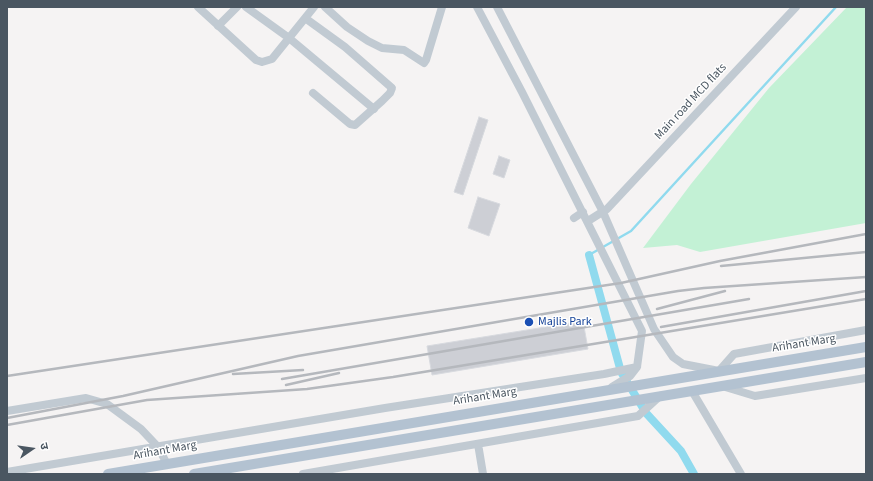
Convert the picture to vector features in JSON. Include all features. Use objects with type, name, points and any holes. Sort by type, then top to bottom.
[{"type":"main road","name":"Arihant Marg","points":[[108,474],[866,347]]},
{"type":"main road","points":[[194,474],[866,362]]},
{"type":"main road","points":[[352,433],[355,446]]},
{"type":"street","points":[[198,7],[256,60],[262,62],[272,59],[314,7]]},
{"type":"street","points":[[218,26],[237,7]]},
{"type":"street","points":[[246,7],[289,38],[374,109]]},
{"type":"street","points":[[325,7],[347,27],[368,41],[382,48],[404,50],[424,63],[442,7]]},
{"type":"street","points":[[477,7],[588,221],[642,331],[630,376],[611,389]]},
{"type":"street","points":[[497,7],[603,212],[654,329],[673,357],[683,364],[719,371],[734,354],[866,330]]},
{"type":"street","name":"Main road MCD flats","points":[[588,221],[603,212],[796,7]]},
{"type":"street","points":[[305,18],[345,47],[390,85],[390,93],[358,124],[350,124],[313,93]]},
{"type":"street","points":[[574,218],[583,212]]},
{"type":"street","points":[[7,472],[633,368]]},
{"type":"street","points":[[721,386],[754,396],[866,378]]},
{"type":"street","points":[[692,391],[741,474]]},
{"type":"street","points":[[303,474],[638,416],[658,397]]},
{"type":"street","points":[[7,411],[86,398],[107,404],[141,429],[158,447],[167,464]]},
{"type":"street","points":[[478,444],[484,474]]},
{"type":"green space","points":[[847,7],[866,7],[866,223],[700,252],[677,245],[643,248],[691,184],[769,88]]},
{"type":"building","points":[[479,117],[488,120],[463,195],[454,192]]},
{"type":"building","points":[[499,156],[510,160],[504,178],[493,174]]},
{"type":"building","points":[[478,197],[500,204],[489,236],[468,228]]},
{"type":"building","points":[[583,321],[588,349],[432,375],[427,346]]},
{"type":"waterway","points":[[589,255],[631,231],[836,7]]},
{"type":"waterway","points":[[589,255],[621,372],[646,413],[681,451],[694,474]]},
{"type":"railway","points":[[7,376],[621,283],[720,261],[866,234]]},
{"type":"railway","points":[[721,266],[866,252]]},
{"type":"railway","points":[[7,418],[123,396],[298,356],[678,291],[866,277]]},
{"type":"railway","points":[[657,309],[725,291]]},
{"type":"railway","points":[[661,327],[866,291]]},
{"type":"railway","points":[[282,379],[749,299]]},
{"type":"railway","points":[[7,425],[147,400],[307,389],[393,377],[866,299]]},
{"type":"railway","points":[[233,374],[303,370]]},
{"type":"railway","points":[[286,385],[339,373]]},
{"type":"place","name":"Majlis Park","points":[[529,322]]}]
